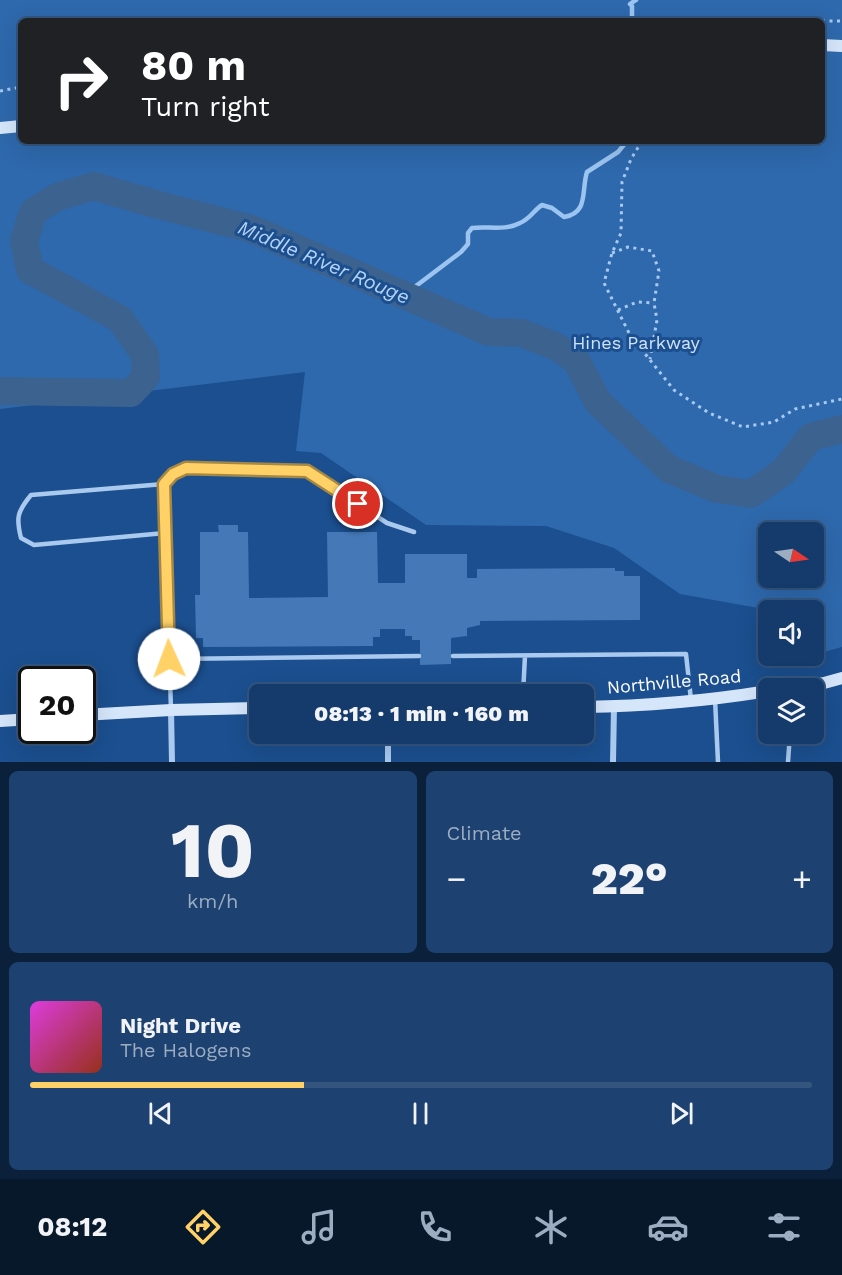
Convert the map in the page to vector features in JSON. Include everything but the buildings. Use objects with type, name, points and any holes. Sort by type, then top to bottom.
[{"type":"street","points":[[825,45],[842,46]]},
{"type":"street","points":[[0,128],[18,126]]},
{"type":"street","points":[[824,683],[842,678]]},
{"type":"street","name":"Northville Road","points":[[594,707],[647,706],[758,692]]},
{"type":"street","points":[[613,762],[614,706]]},
{"type":"street","points":[[96,714],[249,708]]},
{"type":"street","points":[[171,710],[172,762]]},
{"type":"street","points":[[0,721],[18,720]]},
{"type":"street","points":[[388,744],[388,762]]},
{"type":"lane","points":[[171,710],[164,484],[173,474],[186,468],[307,471],[387,523],[414,532]]},
{"type":"lane","points":[[164,484],[31,495],[20,508],[18,522],[21,538],[34,545],[165,533]]},
{"type":"lane","points":[[453,656],[686,654],[692,701]]},
{"type":"lane","points":[[169,659],[419,656]]},
{"type":"lane","points":[[524,684],[525,656]]},
{"type":"lane","points":[[715,698],[718,762]]},
{"type":"lane","points":[[788,762],[789,744]]},
{"type":"path","points":[[825,21],[842,21]]},
{"type":"path","points":[[0,91],[18,88]]},
{"type":"path","points":[[640,144],[631,159],[622,182],[621,233],[612,253],[604,283],[630,335],[674,390],[709,413],[743,427],[774,423],[795,409],[842,399]]},
{"type":"path","points":[[612,253],[628,247],[652,251],[659,271],[654,303],[657,320],[650,359]]},
{"type":"path","points":[[618,310],[637,302],[654,303]]},
{"type":"green space","name":"Hines Parkway","points":[[0,0],[842,0],[842,647],[824,652],[824,600],[758,600],[758,608],[680,594],[614,548],[546,526],[426,525],[321,453],[296,451],[305,372],[0,409]]},
{"type":"waterway","points":[[632,18],[630,4],[636,0]]},
{"type":"waterway","points":[[404,295],[461,252],[468,244],[468,233],[472,228],[502,228],[514,225],[527,219],[542,205],[552,208],[564,217],[572,215],[581,206],[587,172],[618,152],[625,144]]},
{"type":"waterway","name":"Middle River Rouge","points":[[0,391],[131,393],[146,377],[145,355],[120,319],[30,270],[24,241],[33,212],[57,197],[94,186],[252,229],[489,332],[522,333],[557,347],[576,360],[598,402],[669,469],[717,489],[751,494],[783,472],[811,437],[842,429]]},
{"type":"route","points":[[169,659],[164,484],[173,474],[186,468],[307,471],[358,504]]}]
